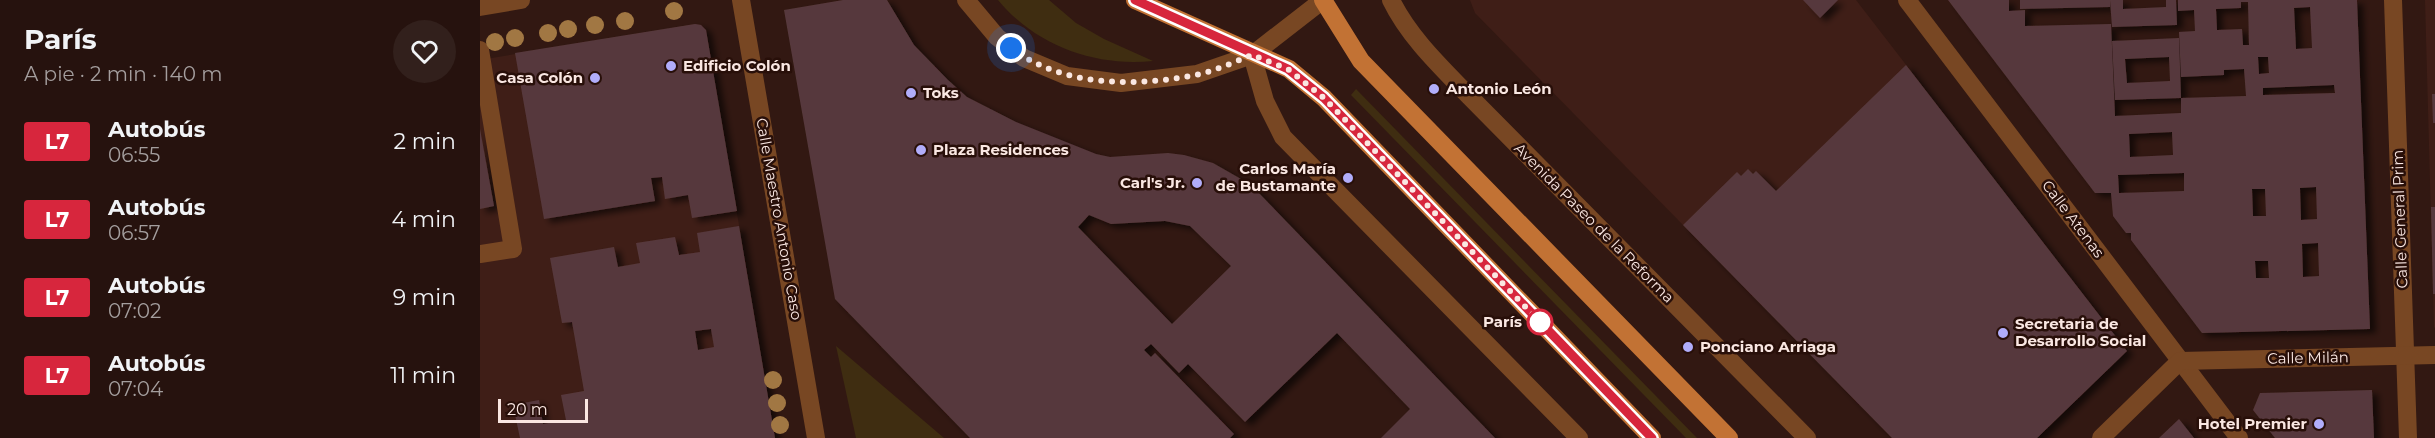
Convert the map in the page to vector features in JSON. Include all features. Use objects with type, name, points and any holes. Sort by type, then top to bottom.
[{"type":"main road","points":[[1135,0],[1252,55],[1288,69],[1324,98],[1652,438]]},
{"type":"main road","points":[[1323,0],[1367,67],[1729,438]]},
{"type":"street","points":[[480,7],[521,0]]},
{"type":"street","name":"Calle Maestro Antonio Caso","points":[[741,0],[816,438]]},
{"type":"street","points":[[966,0],[997,37],[1024,58],[1067,76],[1120,83],[1197,74],[1252,55],[1323,0]]},
{"type":"street","name":"Avenida Paseo de la Reforma","points":[[1391,0],[1427,51],[1469,96],[1807,438]]},
{"type":"street","name":"Calle Atenas","points":[[1907,0],[2239,438]]},
{"type":"street","name":"Calle General Prim","points":[[2393,0],[2408,438]]},
{"type":"street","points":[[480,50],[513,249],[480,254]]},
{"type":"street","points":[[1252,55],[1265,101],[1283,137],[1579,438]]},
{"type":"street","name":"Calle Milán","points":[[2180,361],[2435,355]]},
{"type":"street","points":[[2101,438],[2180,361]]},
{"type":"shaded area","points":[[998,0],[1049,0],[1076,23],[1104,39],[1153,61],[1110,60],[1068,50],[1030,30]]},
{"type":"shaded area","points":[[1470,0],[1856,0],[2127,351],[2037,438],[1892,438],[1475,13]]},
{"type":"shaded area","points":[[2425,0],[2435,0],[2435,328],[2434,327]]},
{"type":"shaded area","points":[[695,24],[701,25],[706,30],[775,438],[480,438],[480,60]]},
{"type":"shaded area","points":[[1356,89],[1697,438],[1686,438],[1351,95]]},
{"type":"shaded area","points":[[836,346],[944,438],[856,438]]},
{"type":"building","points":[[843,0],[887,0],[914,45],[948,80],[967,97],[1016,122],[1096,154],[1110,157],[1168,153],[1184,155],[1213,163],[1241,179],[1257,191],[1495,438],[1381,438],[1410,409],[1337,333],[1245,422],[1188,364],[1179,373],[1151,344],[1144,350],[1151,357],[1155,353],[1234,434],[1230,438],[970,438],[835,299],[784,10]],"holes":[[[1089,215],[1111,224],[1165,221],[1190,226],[1231,266],[1172,324],[1078,227]]]},
{"type":"building","points":[[1803,0],[1838,0],[1820,18]]},
{"type":"building","points":[[1948,0],[2009,0],[2009,11],[2025,10],[2025,26],[2111,24],[2115,116],[2181,113],[2181,98],[2246,96],[2244,69],[2224,70],[2224,75],[2181,77],[2179,32],[2195,31],[2194,10],[2178,11],[2178,0],[2357,0],[2370,329],[2202,333],[2131,240],[2131,233],[2126,233],[2113,216],[2111,193],[2095,193]],"holes":[[[2241,2],[2248,2],[2249,45],[2243,45],[2242,29],[2217,30],[2216,9],[2241,8]],[[2310,7],[2312,48],[2296,49],[2294,8]],[[2258,57],[2268,57],[2269,73],[2259,74]],[[2334,85],[2335,93],[2263,95],[2263,88]],[[2172,132],[2173,155],[2130,157],[2129,134]],[[2184,173],[2184,191],[2119,193],[2118,175]],[[2316,187],[2317,219],[2301,220],[2300,188]],[[2252,189],[2265,189],[2266,216],[2253,216]],[[2318,243],[2319,276],[2303,277],[2302,244]],[[2255,261],[2268,261],[2269,278],[2256,278]]]},
{"type":"building","points":[[2020,0],[2110,0],[2110,7],[2020,9]]},
{"type":"building","points":[[2110,0],[2123,0],[2123,9],[2166,7],[2166,0],[2176,0],[2177,25],[2112,27]]},
{"type":"building","points":[[695,24],[701,25],[706,30],[737,211],[692,218],[688,195],[665,199],[662,177],[651,178],[655,201],[544,219],[515,53]]},
{"type":"building","points":[[2179,38],[2181,98],[2115,100],[2112,41]],"holes":[[[2169,57],[2170,81],[2127,83],[2125,59]]]},
{"type":"building","points":[[1906,65],[2127,351],[2037,438],[1892,438],[1683,225],[1737,172],[1741,176],[1748,169],[1753,174],[1756,171],[1776,191]]},
{"type":"building","points":[[2432,94],[2435,94],[2435,123],[2433,123]]},
{"type":"building","points":[[480,129],[494,206],[480,209]]},
{"type":"building","points":[[2431,207],[2435,207],[2435,294],[2433,294]]},
{"type":"building","points":[[739,226],[775,438],[520,438],[513,405],[539,400],[543,424],[566,420],[561,395],[584,391],[572,322],[562,323],[550,258],[614,247],[618,267],[640,263],[636,243],[675,237],[679,255],[700,252],[697,233]],"holes":[[[711,329],[714,347],[698,350],[695,331]]]},
{"type":"building","name":"Hotel Premier","points":[[2372,390],[2374,438],[2275,438],[2253,410],[2260,393]]},
{"type":"building","points":[[2179,419],[2194,438],[2159,438]]},
{"type":"bus line","name":"L7","points":[[1135,0],[1149,9],[1288,69],[1324,98],[1652,438]]},
{"type":"place","name":"Edificio Colón","points":[[671,66]]},
{"type":"place","name":"Casa Colón","points":[[595,78]]},
{"type":"place","name":"Antonio León","points":[[1434,89]]},
{"type":"place","name":"Toks","points":[[911,93]]},
{"type":"place","name":"Plaza Residences","points":[[921,150]]},
{"type":"place","name":"Carlos María de Bustamante","points":[[1348,178]]},
{"type":"place","name":"Carl's Jr.","points":[[1197,183]]},
{"type":"place","name":"París","points":[[1540,322]]},
{"type":"place","name":"Secretaria de Desarrollo Social","points":[[2003,333]]},
{"type":"place","name":"Ponciano Arriaga","points":[[1688,347]]},
{"type":"place","name":"Hotel Premier","points":[[2319,424]]},
{"type":"route","points":[[1011,48],[1024,58],[1067,76],[1120,83],[1197,74],[1252,55],[1288,69],[1324,98],[1540,322]]}]
